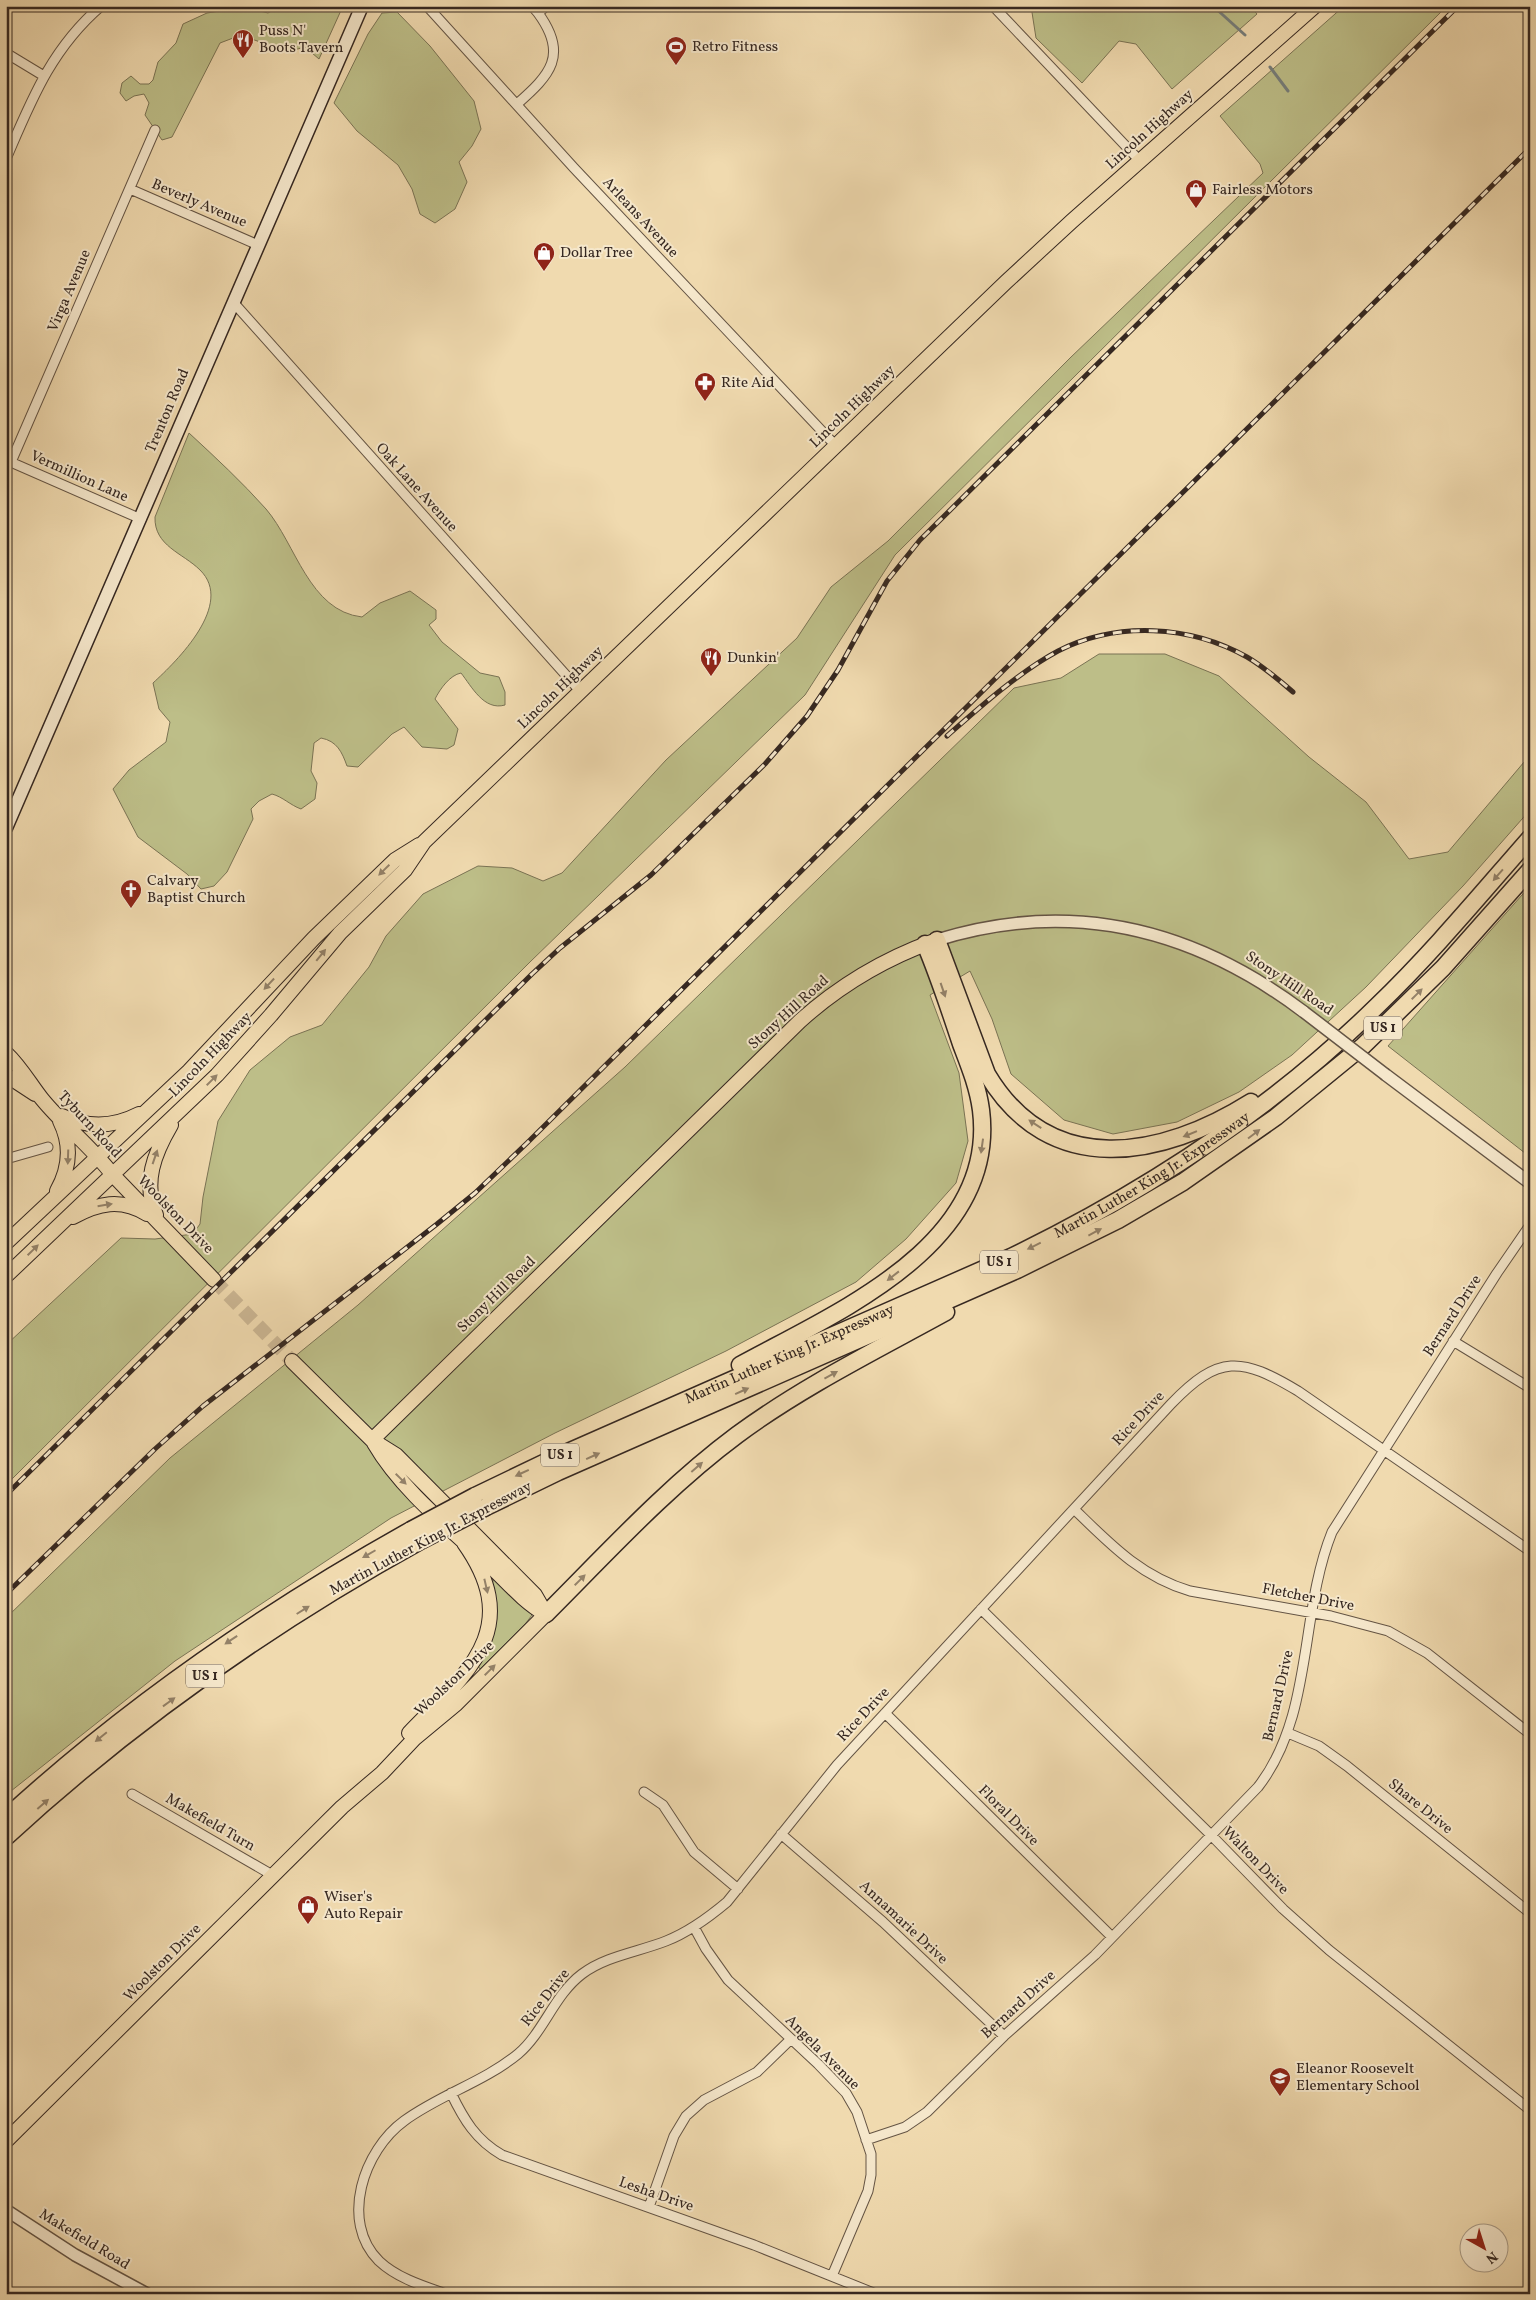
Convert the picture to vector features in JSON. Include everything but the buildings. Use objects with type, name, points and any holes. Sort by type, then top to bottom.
[{"type":"highway","name":"Martin Luther King Jr. Expressway","points":[[6,1818],[114,1726],[213,1653],[296,1597],[480,1501],[552,1459],[1011,1257],[1078,1224],[1204,1148],[1265,1103],[1377,1007],[1416,968],[1530,838]]},
{"type":"highway","name":"Martin Luther King Jr. Expressway","points":[[480,1501],[558,1472],[1051,1254],[1118,1220],[1183,1182],[1246,1140],[1306,1094],[1363,1046],[1418,995],[1530,870]]},
{"type":"highway","points":[[931,942],[980,1060],[995,1087],[1012,1107],[1035,1125],[1065,1140],[1080,1145],[1125,1150],[1156,1145],[1186,1136],[1237,1111],[1322,1056]]},
{"type":"highway","points":[[646,1417],[875,1290],[932,1242],[961,1206],[973,1179],[981,1151],[983,1136],[981,1109],[975,1083],[931,942]]},
{"type":"highway","points":[[546,1614],[684,1478],[737,1435],[827,1377],[1051,1254]]},
{"type":"highway","name":"Martin Luther King Jr. Expressway","points":[[6,1837],[116,1743],[228,1659],[416,1535]]},
{"type":"main road","name":"Trenton Road","points":[[6,828],[141,520],[183,415],[362,6]]},
{"type":"main road","name":"Lincoln Highway","points":[[6,1276],[236,1055],[340,933],[404,870],[424,842],[1012,276],[1315,6]]},
{"type":"main road","name":"Lincoln Highway","points":[[6,1243],[201,1059],[310,941],[395,860],[424,842]]},
{"type":"main road","name":"Stony Hill Road","points":[[372,1440],[805,1016],[830,995],[862,974],[931,942]]},
{"type":"main road","name":"Tyburn Road","points":[[6,1053],[18,1065],[43,1100],[99,1157],[112,1174]]},
{"type":"main road","name":"Tyburn Road","points":[[6,1075],[43,1100]]},
{"type":"main road","points":[[56,1114],[85,1124],[110,1124],[137,1115],[152,1106]]},
{"type":"main road","points":[[52,1199],[64,1177],[69,1158],[66,1135],[56,1114]]},
{"type":"main road","points":[[158,1221],[150,1195],[151,1170],[161,1142],[176,1114]]},
{"type":"main road","name":"Woolston Drive","points":[[112,1174],[214,1280]]},
{"type":"main road","points":[[60,1224],[85,1210],[108,1203],[130,1206],[158,1221]]},
{"type":"main road","name":"Woolston Drive","points":[[292,1361],[372,1440],[396,1455],[535,1595],[546,1614]]},
{"type":"main road","name":"Woolston Drive","points":[[372,1440],[386,1464],[464,1543],[527,1603],[546,1614]]},
{"type":"main road","name":"Woolston Drive","points":[[342,1807],[375,1768],[462,1678],[477,1659],[487,1632],[489,1599],[479,1565],[464,1543]]},
{"type":"main road","name":"Woolston Drive","points":[[6,2141],[342,1807],[382,1772],[415,1738],[456,1704],[546,1614]]},
{"type":"street","points":[[6,160],[44,76],[71,34],[101,6]]},
{"type":"street","name":"Arleans Avenue","points":[[427,6],[836,446]]},
{"type":"street","points":[[517,104],[540,84],[552,64],[553,41],[547,25],[535,10],[546,6]]},
{"type":"street","points":[[993,6],[1140,161]]},
{"type":"street","points":[[6,53],[44,76]]},
{"type":"street","name":"Virga Avenue","points":[[9,461],[155,130]]},
{"type":"street","name":"Beverly Avenue","points":[[130,189],[258,245]]},
{"type":"street","name":"Oak Lane Avenue","points":[[233,302],[581,692]]},
{"type":"street","name":"Vermillion Lane","points":[[9,461],[141,520]]},
{"type":"street","name":"Stony Hill Road","points":[[931,942],[978,929],[1033,922],[1085,923],[1131,929],[1174,940],[1214,956],[1263,983],[1304,1012],[1530,1183]]},
{"type":"street","points":[[6,1159],[48,1148]]},
{"type":"street","name":"Bernard Drive","points":[[866,2140],[888,2134],[915,2122],[1004,2036],[1056,1991],[1112,1937],[1258,1787],[1270,1772],[1288,1733],[1296,1700],[1318,1575],[1332,1532],[1453,1341],[1529,1227]]},
{"type":"street","points":[[1453,1341],[1530,1388]]},
{"type":"street","name":"Rice Drive","points":[[446,2294],[400,2276],[378,2260],[364,2237],[358,2214],[363,2182],[367,2169],[383,2140],[404,2121],[507,2062],[522,2050],[566,1990],[581,1974],[609,1959],[666,1941],[694,1927],[727,1902],[819,1786],[1188,1387],[1210,1372],[1230,1366],[1253,1368],[1268,1374],[1298,1391],[1382,1451],[1530,1551]]},
{"type":"street","name":"Fletcher Drive","points":[[1074,1509],[1130,1561],[1164,1582],[1190,1591],[1372,1626],[1407,1641],[1443,1665],[1530,1734]]},
{"type":"street","name":"Walton Drive","points":[[981,1609],[1211,1835],[1283,1909],[1329,1950],[1530,2110]]},
{"type":"street","name":"Floral Drive","points":[[885,1713],[1112,1937]]},
{"type":"street","name":"Share Drive","points":[[1288,1733],[1319,1746],[1347,1766],[1530,1913]]},
{"type":"street","points":[[644,1792],[663,1805],[694,1852],[738,1889]]},
{"type":"street","name":"Makefield Turn","points":[[132,1794],[274,1876]]},
{"type":"street","name":"Annamarie Drive","points":[[781,1834],[870,1910],[1004,2036]]},
{"type":"street","name":"Angela Avenue","points":[[694,1927],[710,1956],[728,1980],[846,2093],[854,2105],[872,2165],[868,2191],[832,2276]]},
{"type":"street","points":[[650,2207],[674,2136],[686,2116],[704,2100],[758,2072],[791,2039]]},
{"type":"street","name":"Lesha Drive","points":[[451,2093],[474,2134],[486,2146],[502,2155],[754,2244],[876,2294]]},
{"type":"street","name":"Makefield Road","points":[[6,2210],[75,2255],[147,2294]]},
{"type":"green space","points":[[280,6],[343,6],[319,59],[305,47],[287,52],[241,35],[220,43],[172,137],[162,140],[145,115],[149,103],[144,94],[134,96],[126,101],[120,93],[122,83],[131,76],[140,84],[149,84],[153,80],[158,62],[176,43],[183,24],[207,13],[245,7],[268,13]]},
{"type":"green space","points":[[1031,6],[1250,6],[1257,14],[1172,89],[1136,44],[1119,41],[1082,83],[1036,38]]},
{"type":"green space","points":[[1344,6],[1447,6],[895,555],[805,695],[530,962],[6,1485],[6,1345],[121,1238],[155,1239],[193,1234],[200,1224],[203,1197],[218,1121],[250,1070],[290,1037],[322,1025],[369,967],[386,936],[423,894],[478,866],[512,868],[543,881],[562,873],[666,760],[797,638],[831,587],[888,541],[1070,358],[1263,173],[1260,164],[1220,116]]},
{"type":"green space","points":[[397,12],[430,46],[474,101],[481,129],[472,146],[459,162],[467,182],[455,209],[435,223],[420,214],[412,189],[398,165],[357,131],[334,103],[368,34],[382,13]]},
{"type":"green space","points":[[189,433],[266,509],[277,523],[305,574],[329,603],[344,612],[362,617],[380,603],[410,591],[436,610],[436,619],[429,625],[442,642],[480,673],[499,677],[505,692],[505,705],[498,706],[485,701],[479,696],[461,673],[449,679],[435,699],[458,729],[454,745],[447,749],[422,747],[404,727],[392,734],[358,767],[347,766],[335,744],[321,738],[314,743],[311,771],[317,783],[315,799],[301,809],[272,794],[259,801],[251,809],[253,819],[227,872],[214,886],[201,889],[187,874],[138,837],[113,789],[129,770],[166,742],[170,722],[159,709],[153,683],[188,647],[207,615],[211,599],[209,584],[200,570],[164,542],[156,527],[155,517]]},
{"type":"green space","points":[[1099,654],[1165,654],[1219,676],[1309,757],[1366,802],[1409,859],[1448,852],[1530,755],[1530,810],[1463,886],[1366,987],[1292,1055],[1239,1092],[1177,1122],[1113,1134],[1064,1120],[1011,1074],[992,1019],[970,971],[930,995],[959,1073],[968,1141],[956,1183],[906,1239],[856,1282],[726,1351],[555,1433],[391,1518],[175,1661],[6,1795],[6,1618],[170,1458],[358,1305],[625,1067],[1014,688],[1061,678]]},
{"type":"green space","points":[[1530,886],[1530,1157],[1388,1046]]},
{"type":"green space","points":[[496,1579],[532,1615],[480,1669],[478,1666],[490,1583]]},
{"type":"waterway","points":[[1213,6],[1245,35]]},
{"type":"waterway","points":[[1270,67],[1288,91]]},
{"type":"tunnel","points":[[214,1280],[292,1361]]},
{"type":"railway","points":[[6,1495],[532,974],[560,948],[651,875],[765,764],[807,716],[838,670],[887,581],[920,540],[1458,6]]},
{"type":"railway","points":[[6,1594],[155,1449],[203,1406],[475,1193],[1530,148]]},
{"type":"railway","points":[[947,736],[1014,679],[1043,659],[1081,641],[1129,631],[1178,633],[1202,638],[1225,646],[1259,665],[1293,692]]},
{"type":"place","name":"Puss N' Boots Tavern","points":[[243,59]]},
{"type":"place","name":"Retro Fitness","points":[[676,66]]},
{"type":"place","name":"Fairless Motors","points":[[1196,209]]},
{"type":"place","name":"Dollar Tree","points":[[544,272]]},
{"type":"place","name":"Rite Aid","points":[[705,402]]},
{"type":"place","name":"Dunkin'","points":[[711,677]]},
{"type":"place","name":"Calvary Baptist Church","points":[[131,909]]},
{"type":"place","name":"Wiser's Auto Repair","points":[[308,1925]]},
{"type":"place","name":"Eleanor Roosevelt Elementary School","points":[[1280,2097]]}]
